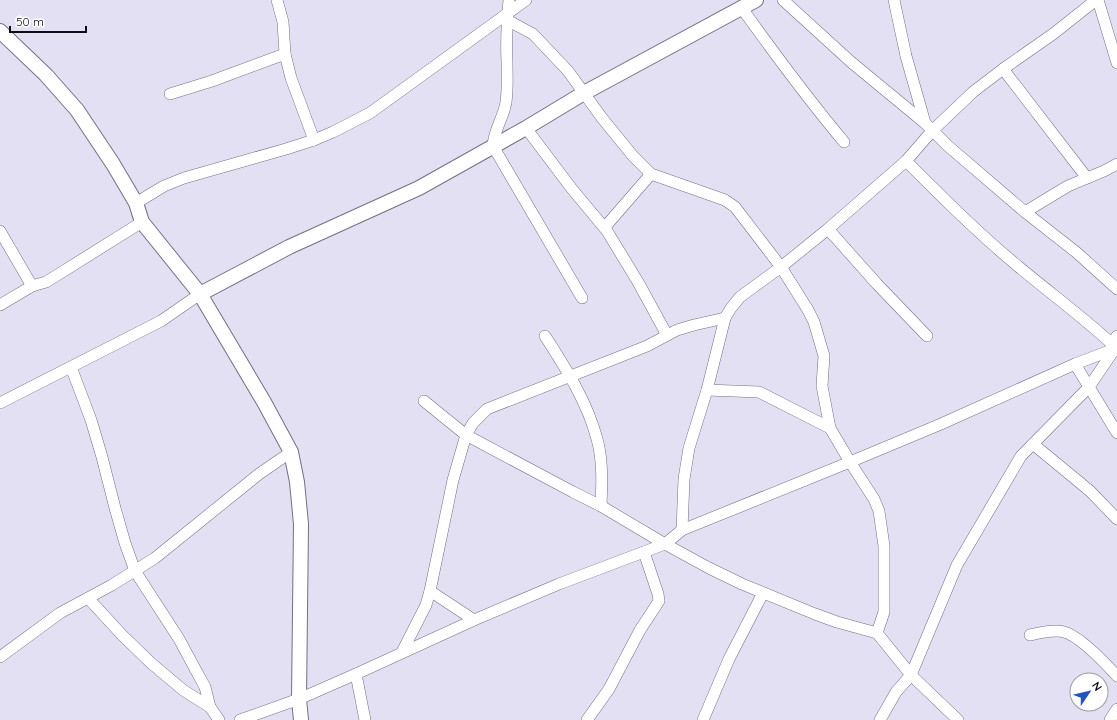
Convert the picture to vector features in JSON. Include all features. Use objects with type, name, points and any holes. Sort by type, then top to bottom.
[{"type":"street","points":[[277,0],[282,22],[285,54],[293,85],[314,140]]},
{"type":"street","points":[[509,0],[506,63],[508,83],[506,105],[496,128],[493,146],[582,298]]},
{"type":"street","points":[[136,203],[164,186],[184,178],[286,150],[333,132],[370,113],[508,17],[526,0]]},
{"type":"street","points":[[0,403],[161,321],[200,294],[289,247],[419,188],[584,94],[756,0]]},
{"type":"street","points":[[784,0],[851,62],[1025,212],[1076,252],[1117,289]]},
{"type":"street","points":[[894,0],[906,56],[928,127]]},
{"type":"street","points":[[682,530],[684,479],[691,442],[707,390],[725,318],[740,297],[781,267],[828,229],[906,161],[928,127],[1003,69],[1053,34],[1097,0],[1117,63]]},
{"type":"street","points":[[741,7],[790,74],[844,142]]},
{"type":"street","points":[[508,17],[533,34],[568,71],[584,94],[633,156],[651,174],[725,200],[735,207],[745,218],[781,267],[808,310],[814,322],[824,356],[822,386],[830,428],[874,499],[879,511],[884,546],[884,612],[876,633]]},
{"type":"street","points":[[1,32],[46,75],[77,110],[113,164],[136,203],[142,222],[200,294],[264,402],[291,452],[297,482],[301,524],[299,699],[301,720]]},
{"type":"street","points":[[170,94],[212,81],[285,54]]},
{"type":"street","points":[[1003,69],[1087,178]]},
{"type":"street","points":[[526,128],[572,189],[605,227],[638,282],[667,335]]},
{"type":"street","points":[[906,161],[960,214],[1018,266],[1115,345]]},
{"type":"street","points":[[1025,212],[1068,186],[1117,164]]},
{"type":"street","points":[[605,227],[651,174]]},
{"type":"street","points":[[0,305],[32,286],[46,282],[60,274],[142,222]]},
{"type":"street","points":[[828,229],[877,284],[927,336]]},
{"type":"street","points":[[0,231],[32,286]]},
{"type":"street","points":[[402,652],[426,605],[453,480],[466,435],[473,423],[487,409],[647,346],[667,335],[694,325],[725,318]]},
{"type":"street","points":[[545,336],[571,376],[584,401],[598,440],[601,465],[601,506]]},
{"type":"street","points":[[240,720],[299,699],[474,620],[559,584],[665,544],[682,530],[941,424],[1115,345]]},
{"type":"street","points":[[880,720],[896,692],[911,674],[957,566],[1022,456],[1089,387],[1115,345]]},
{"type":"street","points":[[1075,364],[1117,433]]},
{"type":"street","points":[[71,367],[91,420],[121,529],[136,571],[193,664],[205,687],[210,708]]},
{"type":"street","points":[[707,390],[759,392],[830,428]]},
{"type":"street","points":[[424,401],[466,435],[601,506],[709,568],[763,593],[829,620],[876,633],[911,674],[958,720]]},
{"type":"street","points":[[1033,444],[1090,491],[1117,519]]},
{"type":"street","points":[[0,657],[60,613],[136,571],[155,558],[259,474],[291,452]]},
{"type":"street","points":[[587,720],[608,689],[640,630],[659,601],[644,552]]},
{"type":"street","points":[[430,591],[474,620]]},
{"type":"street","points":[[703,720],[729,659],[763,593]]},
{"type":"street","points":[[88,598],[122,635],[151,663],[183,690],[210,708],[219,720]]},
{"type":"street","points":[[1030,635],[1064,632],[1071,634],[1086,645],[1117,676]]},
{"type":"street","points":[[356,674],[365,720]]},
{"type":"street","points":[[1110,720],[1117,709]]}]
